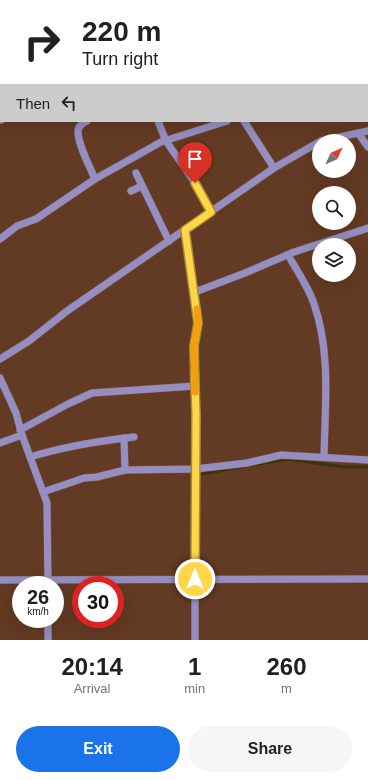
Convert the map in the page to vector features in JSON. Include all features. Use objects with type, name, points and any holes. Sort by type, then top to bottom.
[{"type":"street","points":[[85,122],[80,125],[78,130],[80,142],[94,179]]},
{"type":"street","points":[[158,122],[166,141],[195,183],[211,212]]},
{"type":"street","points":[[0,239],[17,226],[36,219],[94,179],[161,142],[224,122]]},
{"type":"street","points":[[245,122],[274,168]]},
{"type":"street","points":[[353,134],[368,131]]},
{"type":"street","points":[[358,133],[368,148]]},
{"type":"street","points":[[0,359],[29,341],[67,311],[274,168],[312,146]]},
{"type":"street","points":[[136,173],[170,241]]},
{"type":"street","points":[[131,191],[142,186]]},
{"type":"street","points":[[195,292],[288,255],[368,228]]},
{"type":"street","points":[[185,230],[195,292],[198,323],[194,346],[196,415],[195,640]]},
{"type":"street","points":[[288,255],[314,303],[323,336],[326,376],[324,456]]},
{"type":"street","points":[[0,378],[16,413],[21,433],[47,503],[48,576]]},
{"type":"street","points":[[0,443],[21,433],[68,404],[92,393],[195,386]]},
{"type":"street","points":[[30,457],[67,446],[101,440],[134,437]]},
{"type":"street","points":[[124,438],[125,470]]},
{"type":"street","points":[[43,492],[84,478],[97,477],[125,470],[195,469],[247,463],[281,455],[324,456],[368,460]]},
{"type":"street","points":[[64,582],[195,579],[368,579]]},
{"type":"street","points":[[0,580],[12,580]]},
{"type":"street","points":[[48,628],[48,640]]},
{"type":"waterway","points":[[202,474],[288,459],[344,467],[368,467]]},
{"type":"slow traffic","points":[[195,392],[194,346],[198,323],[197,309]]},
{"type":"route","points":[[195,183],[211,212],[185,230],[195,292],[198,323],[194,346],[196,415],[195,579]]}]
